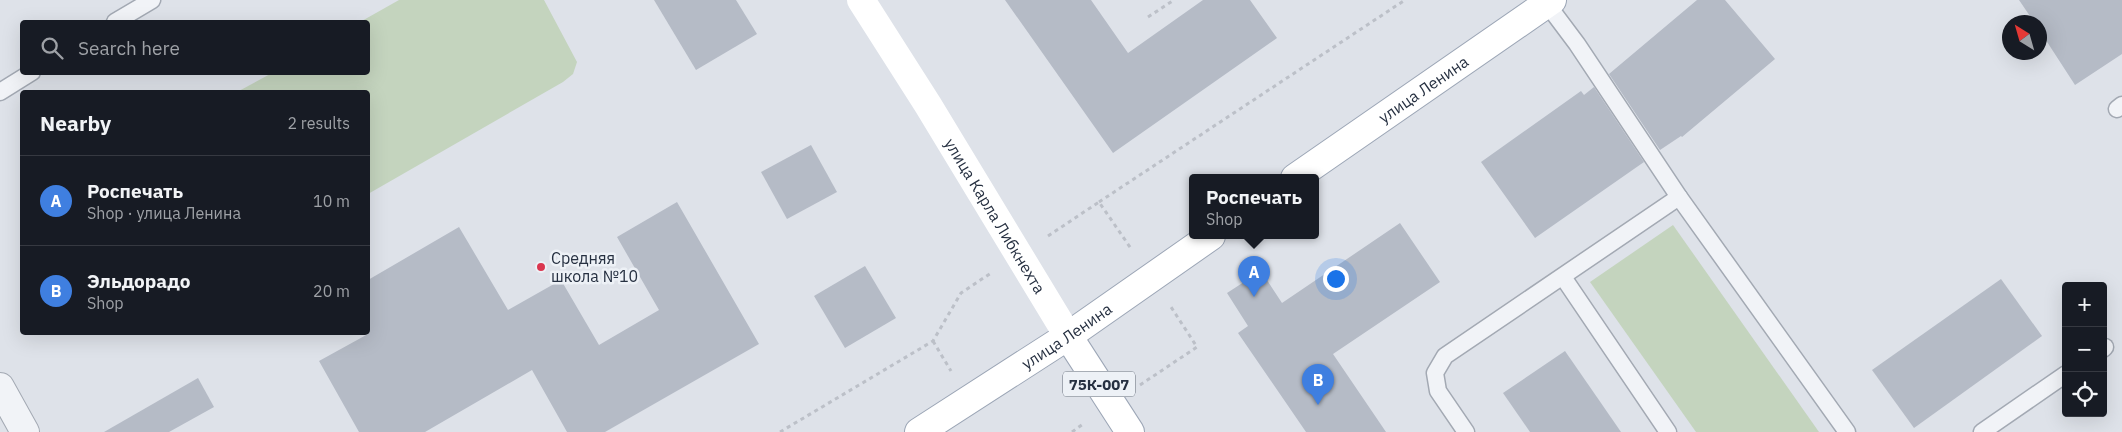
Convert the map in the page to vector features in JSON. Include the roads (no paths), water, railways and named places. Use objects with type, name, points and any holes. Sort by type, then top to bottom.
[{"type":"main road","name":"улица Карла Либкнехта","points":[[861,0],[933,114],[1068,336],[1130,432]]},
{"type":"main road","name":"улица Ленина","points":[[1301,174],[1549,2]]},
{"type":"main road","name":"улица Ленина","points":[[918,432],[1068,336],[1208,239]]},
{"type":"street","points":[[0,387],[24,432]]},
{"type":"lane","points":[[118,20],[152,0]]},
{"type":"lane","points":[[1549,2],[1679,197],[1847,432]]},
{"type":"lane","points":[[0,92],[27,75]]},
{"type":"lane","points":[[1466,432],[1438,391],[1435,373],[1445,356],[1679,197]]},
{"type":"lane","points":[[1562,276],[1668,432]]},
{"type":"lane","points":[[1982,432],[2062,377]]},
{"type":"place","name":"Средняя школа №10","points":[[541,267]]},
{"type":"place","name":"Роспечать","points":[[1254,297]]},
{"type":"place","name":"Эльдорадо","points":[[1318,405]]}]
